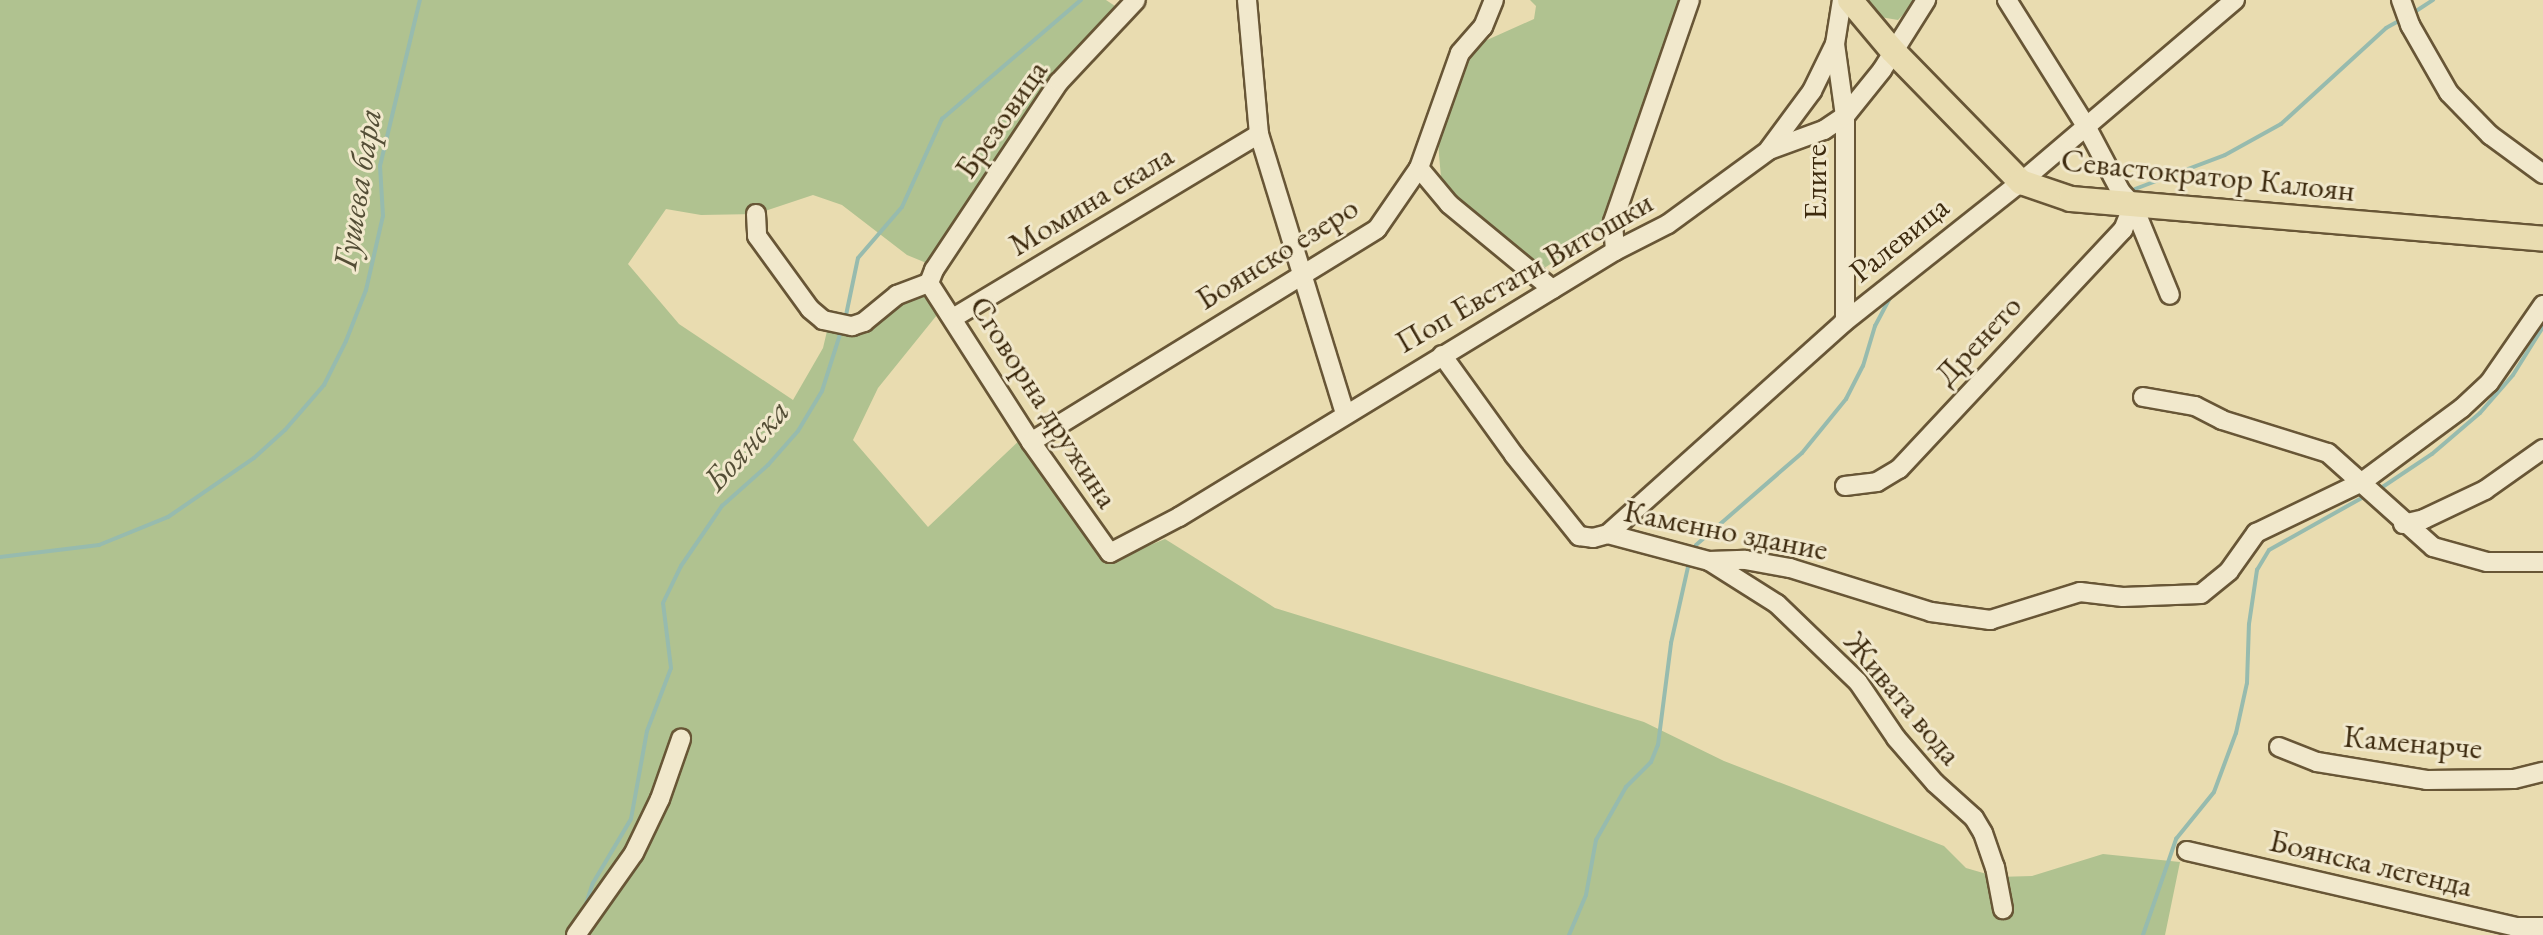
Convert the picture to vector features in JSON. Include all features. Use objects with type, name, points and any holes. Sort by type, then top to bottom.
[{"type":"main road","name":"Севастократор Калоян","points":[[1850,0],[1892,50],[2021,182],[2071,199],[2543,239]]},
{"type":"street","name":"Брезовица","points":[[929,283],[934,270],[1059,82],[1136,0]]},
{"type":"street","points":[[1247,0],[1259,134],[1345,413]]},
{"type":"street","name":"Боянско езеро","points":[[1031,442],[1377,229],[1419,168],[1460,53],[1483,27],[1494,0]]},
{"type":"street","points":[[1615,251],[1613,222],[1690,0]]},
{"type":"street","points":[[1769,150],[1812,91],[1835,44],[1842,0]]},
{"type":"street","name":"Поп Евстати Витошки","points":[[1110,553],[1179,517],[1615,251],[1668,224],[1769,150],[1824,130],[1845,116],[1882,70],[1926,0]]},
{"type":"street","points":[[2007,0],[2086,126],[2121,192],[2133,205],[2170,295]]},
{"type":"street","name":"Ралевица","points":[[1608,534],[1845,321],[2021,182],[2235,0]]},
{"type":"street","points":[[2405,12],[2449,93],[2490,135],[2543,174]]},
{"type":"street","name":"Елите","points":[[1835,44],[1845,116],[1845,321]]},
{"type":"street","name":"Момина скала","points":[[953,318],[1259,134]]},
{"type":"street","points":[[1419,168],[1449,204],[1552,289]]},
{"type":"street","name":"Дренето","points":[[1845,486],[1877,482],[1899,469],[2123,230],[2133,205]]},
{"type":"street","points":[[756,214],[757,236],[810,309],[823,320],[852,326],[864,322],[897,295],[929,283]]},
{"type":"street","name":"Сговорна дружина","points":[[929,283],[1031,442],[1110,553]]},
{"type":"street","points":[[2362,482],[2489,383],[2543,305]]},
{"type":"street","name":"Каменно здание","points":[[1442,355],[1463,389],[1575,533],[1593,538],[1608,534],[1709,561],[1745,560],[1790,568],[1931,612],[1965,618],[1990,620],[2080,592],[2123,597],[2201,594],[2229,571],[2256,533],[2362,482]]},
{"type":"street","points":[[2143,397],[2195,406],[2222,420],[2313,446],[2343,464],[2403,524],[2433,547],[2487,562],[2543,562]]},
{"type":"street","points":[[2403,524],[2424,519],[2485,490],[2543,449]]},
{"type":"street","name":"Живата вода","points":[[1709,561],[1777,604],[1858,682],[1906,749],[1935,783],[1974,818],[1995,867],[2003,909]]},
{"type":"street","points":[[576,935],[634,853],[660,799],[681,739]]},
{"type":"street","name":"Каменарче","points":[[2279,747],[2317,762],[2427,780],[2514,779],[2543,772]]},
{"type":"street","name":"Боянска легенда","points":[[2187,851],[2542,931]]},
{"type":"green space","points":[[0,0],[1106,0],[1124,12],[1059,82],[934,270],[907,255],[842,205],[813,195],[756,214],[701,215],[666,209],[628,264],[679,324],[793,400],[823,348],[827,331],[870,330],[922,290],[941,310],[878,388],[853,440],[928,527],[1023,437],[1118,558],[1165,539],[1275,608],[1644,722],[1724,761],[1944,846],[1966,868],[1997,877],[2032,876],[2103,854],[2180,862],[2165,935],[0,935]]},
{"type":"green space","points":[[1530,0],[1682,0],[1601,230],[1540,271],[1455,197],[1441,177],[1438,134],[1467,49],[1534,19],[1536,6]]},
{"type":"green space","points":[[1864,0],[1917,0],[1898,20],[1880,17]]},
{"type":"waterway","name":"Гушева бара","points":[[0,557],[99,545],[168,517],[254,458],[285,430],[324,385],[366,290],[383,216],[380,166],[420,0]]},
{"type":"waterway","name":"Боянска","points":[[845,320],[858,258],[902,207],[942,119],[1081,0]]},
{"type":"waterway","points":[[2413,13],[2433,0]]},
{"type":"waterway","points":[[2135,189],[2225,155],[2281,124],[2386,28],[2402,19]]},
{"type":"waterway","points":[[1696,545],[1802,453],[1846,399],[1863,366],[1875,326],[1890,298],[1902,287]]},
{"type":"waterway","points":[[2378,490],[2432,454],[2480,413],[2513,375],[2543,327]]},
{"type":"waterway","name":"Боянска","points":[[584,910],[593,883],[631,819],[647,731],[671,668],[663,603],[681,566],[722,506],[768,465],[798,431],[822,391],[842,328]]},
{"type":"waterway","points":[[2143,935],[2176,839],[2214,792],[2236,733],[2247,683],[2249,624],[2257,570],[2269,550],[2367,495]]},
{"type":"waterway","points":[[1569,935],[1586,895],[1596,840],[1626,787],[1651,762],[1658,745],[1671,643],[1688,567]]}]
